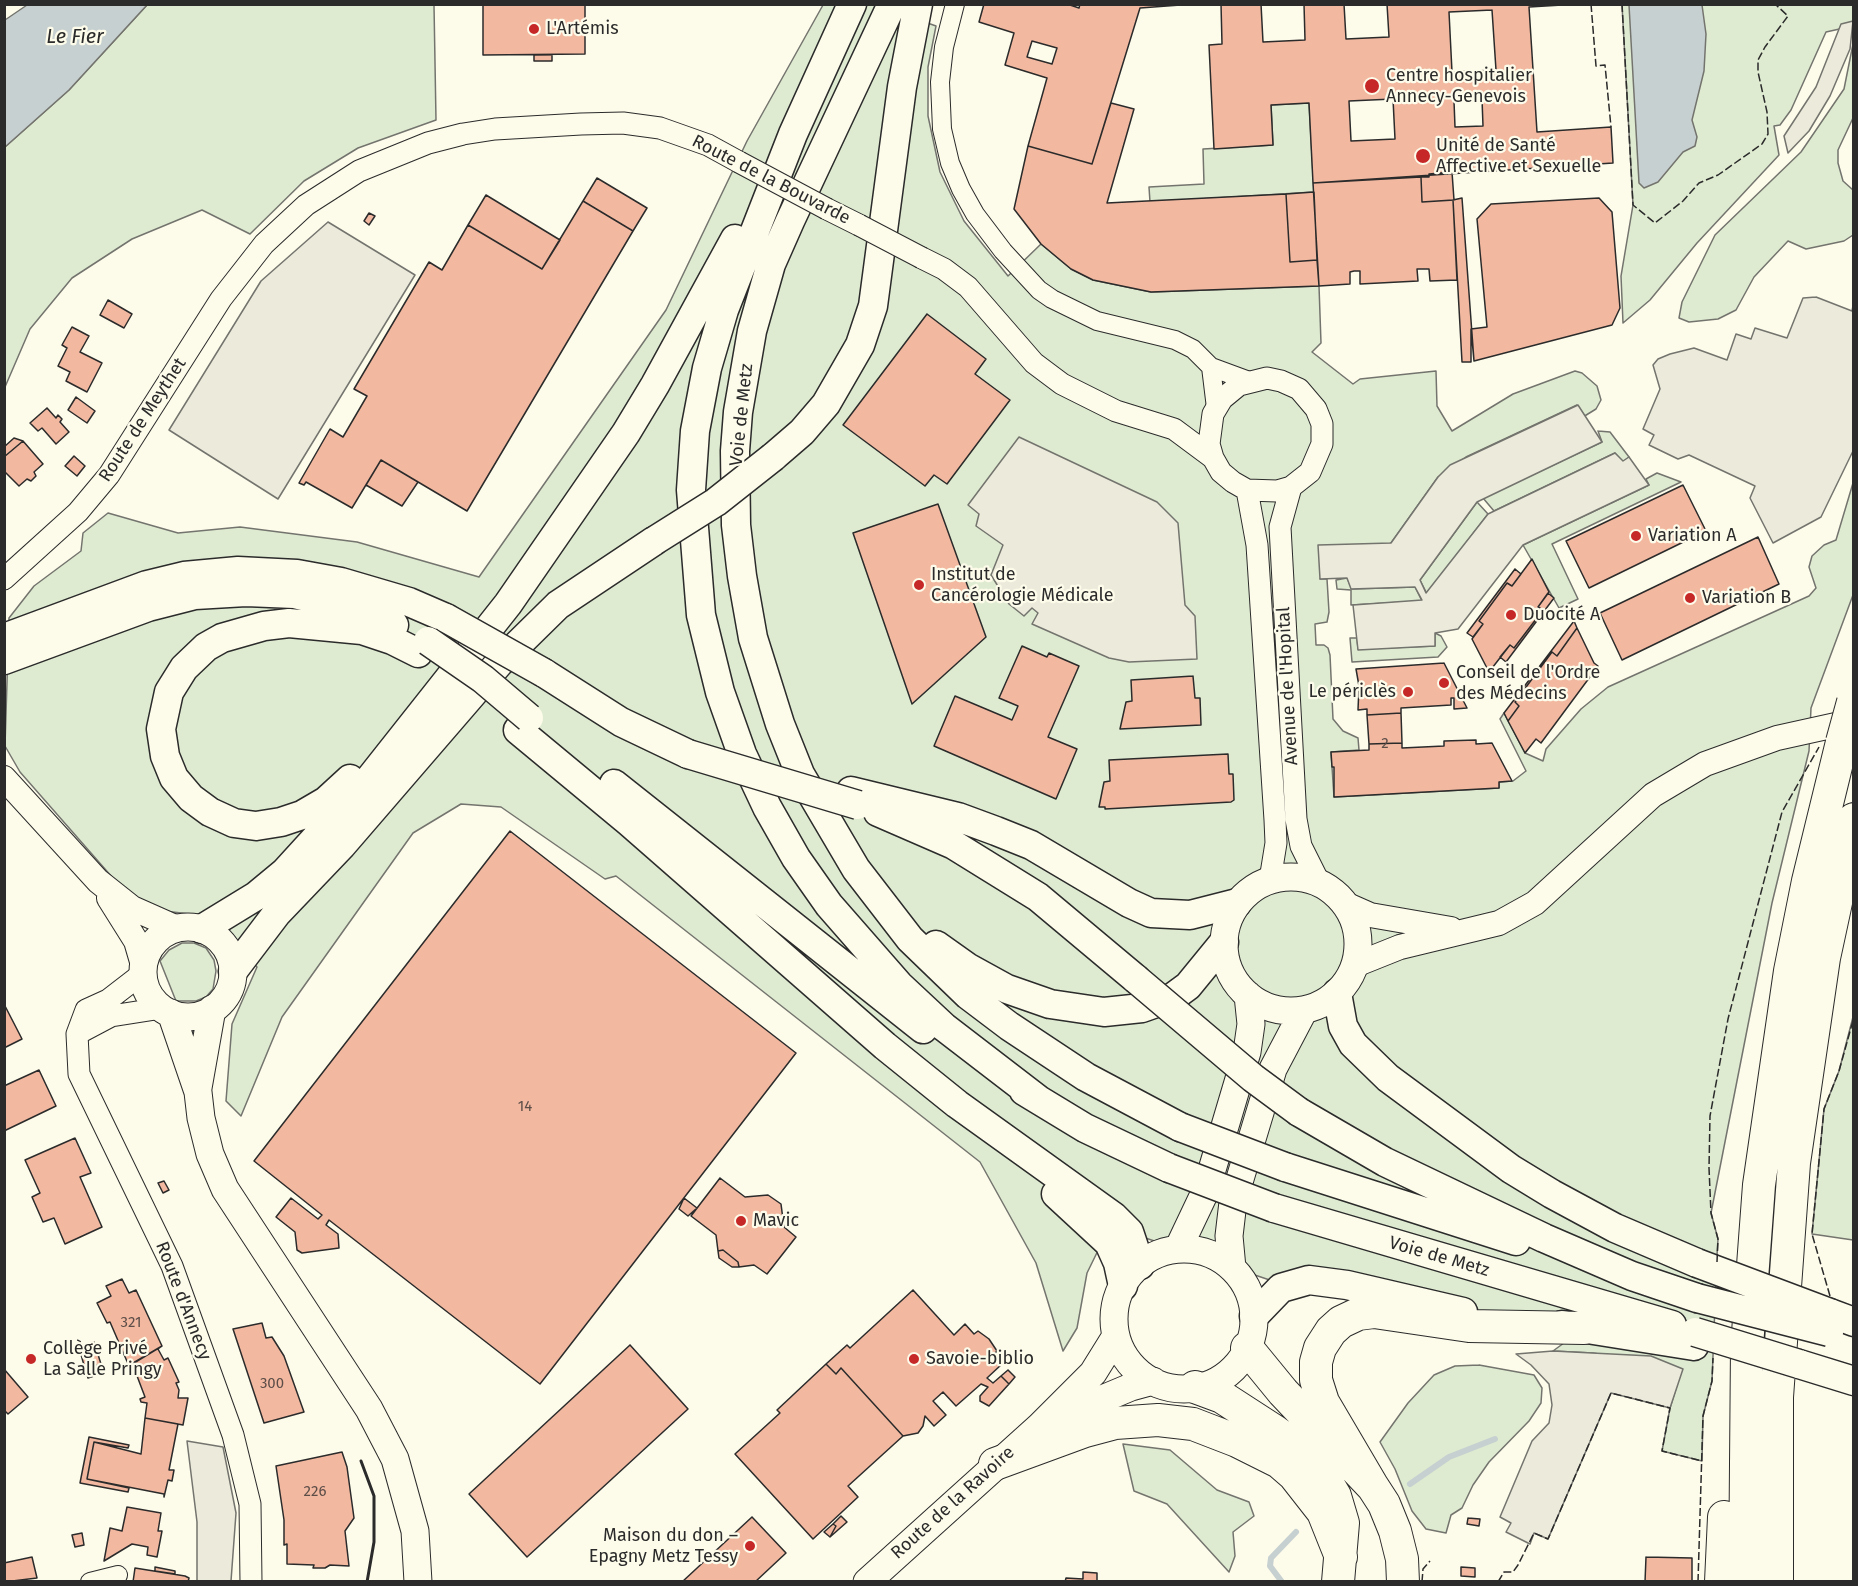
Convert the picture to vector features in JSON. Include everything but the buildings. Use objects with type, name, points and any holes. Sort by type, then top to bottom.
[{"type":"highway","points":[[852,4],[793,134],[724,310],[707,368],[695,431],[691,490],[694,557],[701,615],[720,692],[742,754],[767,807],[796,858],[829,905],[899,985],[944,1027],[1039,1100]]},
{"type":"highway","name":"Voie de Metz","points":[[836,837],[792,754],[763,675],[753,638],[741,576],[736,525],[735,451],[744,371],[771,264],[892,4]]},
{"type":"highway","points":[[233,971],[277,914],[342,845],[499,663],[558,605],[716,502],[802,432],[826,404],[860,345],[873,306],[902,87],[918,4]]},
{"type":"highway","points":[[190,928],[256,896],[285,872],[368,781],[417,716],[508,604],[626,433],[655,385],[793,134]]},
{"type":"highway","points":[[15,645],[147,585],[184,576],[238,571],[297,574],[341,582],[409,602],[446,618],[544,673],[610,716],[688,754],[723,766],[855,798],[946,814],[996,831],[1031,845],[1129,903],[1151,913],[1190,915],[1237,903]]},
{"type":"highway","points":[[15,645],[195,596],[246,592],[294,594],[360,610],[483,679],[524,724],[629,822],[885,1046],[957,1104],[1109,1243],[1118,1263],[1131,1275]]},
{"type":"highway","points":[[417,716],[326,801],[302,815],[281,822],[256,826],[234,823],[210,812],[191,798],[174,778],[165,756],[161,729],[169,692],[184,668],[206,647],[222,638],[243,631],[289,623],[330,625],[362,630],[423,647]]},
{"type":"highway","points":[[1745,1581],[1747,1346],[1759,1185],[1778,1041],[1792,960],[1808,881],[1848,732],[1853,702]]},
{"type":"highway","points":[[524,724],[905,1016],[945,1045],[1039,1100]]},
{"type":"highway","points":[[855,798],[987,864],[1038,897],[1253,1078],[1299,1112],[1385,1162],[1544,1238],[1632,1276]]},
{"type":"highway","points":[[1777,1581],[1777,1397],[1794,1163],[1824,958],[1854,819]]},
{"type":"highway","points":[[836,837],[891,903],[947,954],[992,981],[1043,1002],[1104,1012],[1123,1012],[1161,1003],[1188,986],[1224,942]]},
{"type":"highway","points":[[836,837],[873,894],[904,932],[968,995],[1009,1026],[1086,1077],[1180,1127],[1285,1167],[1697,1298],[1842,1326]]},
{"type":"highway","points":[[1337,993],[1343,1026],[1353,1044],[1388,1078],[1511,1168],[1552,1194],[1615,1228],[1842,1326]]},
{"type":"highway","name":"Voie de Metz","points":[[1039,1100],[1085,1128],[1169,1168],[1274,1208],[1695,1339],[1799,1364],[1841,1377]]},
{"type":"highway","points":[[1721,1581],[1732,1383],[1747,1244],[1759,1185]]},
{"type":"highway","points":[[1254,1316],[1281,1288],[1302,1281],[1317,1280],[1467,1312],[1584,1328],[1695,1339]]},
{"type":"highway","points":[[1403,1581],[1402,1559],[1395,1531],[1384,1504],[1323,1402],[1316,1380],[1316,1362],[1320,1348],[1331,1331],[1341,1322],[1358,1314],[1374,1312],[1468,1326],[1584,1328]]},
{"type":"highway","points":[[1247,1347],[1283,1392],[1373,1487]]},
{"type":"highway","points":[[1195,1388],[1222,1397],[1304,1451],[1319,1469],[1335,1496],[1341,1558]]},
{"type":"highway","points":[[995,1464],[1085,1431],[1115,1423],[1158,1420],[1193,1424],[1237,1441],[1279,1462],[1294,1474],[1323,1512],[1341,1558]]},
{"type":"main road","points":[[1355,965],[1400,947],[1459,930],[1498,923],[1535,903],[1653,795],[1683,775],[1705,764],[1777,738],[1848,732]]},
{"type":"main road","points":[[4,778],[98,882],[136,941],[148,993],[166,1011],[198,1092],[205,1138],[225,1189],[369,1409],[395,1459],[415,1531],[418,1581]]},
{"type":"main road","points":[[1294,876],[1319,882],[1334,891],[1346,904],[1358,933],[1355,965],[1348,980],[1337,993],[1316,1006],[1292,1011],[1268,1007],[1248,995],[1230,971],[1224,942],[1228,922],[1237,903],[1257,885],[1294,876]]},
{"type":"main road","points":[[98,882],[132,908],[212,934],[227,950],[233,971],[227,993],[212,1009],[196,1016],[166,1011]]},
{"type":"main road","points":[[1346,904],[1370,915],[1459,930]]},
{"type":"main road","points":[[143,969],[155,940],[190,928]]},
{"type":"main road","points":[[1178,1249],[1206,1190],[1247,1052],[1251,1033],[1248,995]]},
{"type":"main road","points":[[198,1092],[212,1009]]},
{"type":"main road","points":[[1232,1268],[1229,1236],[1233,1202],[1273,1069],[1304,1010]]},
{"type":"main road","points":[[1178,1249],[1203,1252],[1232,1268],[1248,1290],[1254,1316],[1253,1332],[1247,1347],[1226,1374],[1211,1383],[1195,1388],[1169,1387],[1153,1381],[1133,1366],[1116,1336],[1115,1307],[1131,1275],[1158,1254],[1178,1249]]},
{"type":"main road","name":"Route de la Ravoire","points":[[867,1581],[1040,1426],[1092,1373],[1116,1336]]},
{"type":"main road","name":"Route de la Ravoire","points":[[1040,1426],[1107,1396],[1153,1381]]},
{"type":"street","points":[[955,4],[944,47],[940,82],[942,129],[951,164],[975,213],[1003,252],[1040,290],[1052,299],[1097,321],[1175,339],[1193,349],[1211,368],[1249,381]]},
{"type":"street","name":"Route de la Bouvarde","points":[[264,244],[306,205],[359,171],[419,146],[462,134],[495,129],[623,123],[674,132],[708,145],[944,269],[968,287],[1034,363],[1062,384],[1116,411],[1174,429],[1213,458]]},
{"type":"street","name":"Route de Meythet","points":[[4,579],[78,512],[109,475],[221,299],[264,244]]},
{"type":"street","points":[[1174,429],[1214,411],[1230,391],[1249,381],[1267,378],[1288,383],[1299,389],[1317,409],[1323,434],[1320,454],[1310,472],[1291,487],[1262,492],[1247,490],[1221,472],[1213,458],[1209,444],[1214,411],[1211,368]]},
{"type":"street","name":"Avenue de l'Hopital","points":[[1291,487],[1280,527],[1296,819],[1301,846],[1319,882]]},
{"type":"street","name":"Avenue de l'Hopital","points":[[1247,490],[1257,545],[1275,820],[1276,843],[1270,880]]},
{"type":"street","name":"Route d'Annecy","points":[[143,969],[108,1000],[86,1010],[77,1034],[79,1074],[172,1266],[233,1435],[250,1504],[251,1581]]},
{"type":"street","points":[[77,1034],[111,1016],[166,1011]]},
{"type":"street","points":[[90,1581],[118,1575]]},
{"type":"green space","points":[[147,5],[434,5],[436,120],[358,148],[304,181],[250,234],[202,210],[132,239],[72,278],[30,329],[5,387],[5,147],[69,90]]},
{"type":"green space","points":[[823,5],[877,5],[936,26],[928,67],[928,116],[940,172],[964,221],[1008,276],[1041,244],[1071,269],[1093,280],[1151,292],[1319,286],[1321,343],[1312,352],[1353,384],[1360,379],[1436,371],[1437,406],[1452,431],[1513,394],[1575,371],[1582,373],[1597,386],[1601,400],[1596,409],[1583,417],[1577,405],[1466,457],[1438,477],[1391,543],[1320,579],[1327,579],[1329,612],[1327,622],[1315,624],[1316,645],[1324,645],[1328,648],[1330,655],[1333,719],[1343,731],[1358,738],[1359,750],[1331,752],[1334,797],[1499,788],[1499,782],[1513,781],[1526,771],[1500,719],[1504,713],[1525,753],[1543,761],[1546,749],[1581,709],[1608,687],[1809,596],[1816,588],[1809,567],[1812,556],[1824,545],[1836,540],[1853,483],[1853,595],[1811,708],[1809,751],[1772,903],[1711,1213],[1718,1239],[1712,1381],[1703,1416],[1702,1461],[1662,1451],[1670,1408],[1682,1369],[1593,1353],[1553,1351],[1583,1329],[1311,1294],[1110,1226],[1087,1273],[1077,1328],[1063,1351],[1036,1263],[980,1162],[616,876],[605,879],[501,807],[461,804],[413,833],[282,1017],[241,1116],[226,1101],[232,1024],[257,967],[207,916],[147,909],[112,877],[20,772],[5,746],[9,618],[34,586],[81,551],[83,533],[108,513],[178,533],[240,527],[357,542],[479,577],[666,310],[747,141]]},
{"type":"green space","points":[[1622,5],[1854,5],[1853,26],[1826,32],[1791,110],[1780,125],[1774,126],[1779,155],[1697,243],[1650,300],[1623,323],[1621,276],[1633,205]]},
{"type":"green space","points":[[1853,44],[1853,118],[1838,150],[1838,163],[1843,181],[1853,190],[1853,235],[1844,241],[1806,249],[1788,241],[1754,277],[1736,310],[1718,319],[1689,322],[1679,318],[1682,302],[1715,235],[1801,152],[1844,89]]},
{"type":"green space","points":[[1309,103],[1314,192],[1150,202],[1149,187],[1204,184],[1203,149],[1273,145],[1271,105]]},
{"type":"green space","points":[[1598,431],[1610,432],[1629,457],[1623,462],[1615,453],[1494,511],[1483,498],[1602,442]]},
{"type":"green space","points":[[1657,473],[1681,482],[1552,544],[1578,599],[1559,608],[1523,545],[1649,485],[1646,479]]},
{"type":"green space","points":[[1477,502],[1488,514],[1427,594],[1420,580]]},
{"type":"green space","points":[[1347,578],[1352,589],[1415,587],[1422,601],[1351,605],[1351,590],[1337,589],[1336,580]]},
{"type":"green space","points":[[1435,633],[1441,636],[1447,647],[1438,657],[1352,662],[1350,638],[1357,638],[1358,649],[1435,646]]},
{"type":"green space","points":[[182,943],[194,943],[206,948],[214,960],[216,971],[213,989],[206,997],[196,1001],[176,1001],[160,961],[169,950]]},
{"type":"green space","points":[[1853,1017],[1853,1240],[1812,1234],[1824,1109],[1839,1071]]},
{"type":"green space","points":[[1479,1365],[1534,1375],[1542,1388],[1541,1403],[1529,1421],[1489,1462],[1473,1485],[1462,1508],[1451,1515],[1446,1533],[1426,1529],[1412,1511],[1395,1469],[1380,1442],[1408,1403],[1434,1375],[1455,1366]]},
{"type":"green space","points":[[1123,1444],[1170,1450],[1217,1490],[1249,1502],[1254,1516],[1233,1532],[1235,1556],[1229,1572],[1167,1504],[1134,1491]]},
{"type":"shaded area","points":[[1853,21],[1850,49],[1830,96],[1809,131],[1788,153],[1784,136],[1816,87],[1841,24]]},
{"type":"shaded area","points":[[328,222],[415,275],[278,499],[169,430],[261,281]]},
{"type":"shaded area","points":[[1816,297],[1852,311],[1853,306],[1853,451],[1821,517],[1773,543],[1750,498],[1755,486],[1689,455],[1678,459],[1649,445],[1654,435],[1643,429],[1660,389],[1653,365],[1658,359],[1670,354],[1694,348],[1727,360],[1736,334],[1751,339],[1755,328],[1787,338],[1803,298]]},
{"type":"shaded area","points":[[1578,405],[1602,442],[1477,502],[1420,580],[1426,593],[1488,514],[1615,453],[1623,461],[1629,457],[1649,485],[1523,545],[1458,629],[1435,633],[1435,646],[1358,650],[1353,605],[1422,600],[1415,587],[1351,589],[1347,578],[1320,579],[1318,545],[1391,543],[1438,477],[1450,465]]},
{"type":"shaded area","points":[[1019,437],[1157,502],[1178,523],[1185,605],[1195,616],[1197,659],[1129,662],[1109,658],[1032,624],[1038,613],[1032,608],[1024,616],[1009,604],[991,575],[1003,545],[976,526],[979,514],[968,505]]},
{"type":"shaded area","points":[[1553,1351],[1651,1356],[1683,1369],[1670,1408],[1611,1393],[1548,1539],[1534,1533],[1530,1544],[1506,1532],[1511,1523],[1500,1517],[1532,1441],[1549,1423],[1552,1405],[1549,1384],[1531,1365],[1516,1354]]},
{"type":"shaded area","points":[[187,1441],[223,1447],[236,1513],[231,1581],[197,1581],[197,1522]]},
{"type":"water","name":"Le Fier","points":[[27,5],[147,5],[69,90],[5,147],[5,20]]},
{"type":"water","points":[[1629,5],[1702,5],[1706,34],[1704,71],[1692,120],[1697,137],[1695,146],[1683,152],[1658,182],[1644,188],[1639,183]]},
{"type":"waterway","points":[[1410,1484],[1449,1457],[1495,1439]]},
{"type":"waterway","points":[[1282,1582],[1270,1566],[1271,1558],[1296,1532]]},
{"type":"fence","points":[[1591,4],[1596,66],[1605,65],[1611,127]]},
{"type":"fence","points":[[1622,4],[1633,205],[1655,223],[1683,201],[1699,183],[1718,175],[1762,144],[1768,134],[1767,112],[1758,72],[1758,60],[1788,16],[1775,4]]},
{"type":"fence","points":[[1717,1262],[1718,1239],[1711,1213],[1710,1116],[1728,1019],[1782,812],[1819,747]]},
{"type":"fence","points":[[1830,1296],[1812,1234],[1824,1109],[1839,1071],[1854,1017]]},
{"type":"fence","points":[[1698,1582],[1703,1416],[1712,1381],[1713,1358]]},
{"type":"fence","points":[[1498,1582],[1504,1572],[1513,1572],[1534,1533],[1548,1539],[1611,1393],[1670,1408],[1662,1451],[1702,1461]]},
{"type":"fence","points":[[1422,1582],[1423,1569],[1430,1561]]},
{"type":"wall","points":[[361,1461],[374,1496],[374,1542],[367,1582]]},
{"type":"place","name":"L'Artémis","points":[[534,29]]},
{"type":"place","name":"Centre hospitalier Annecy-Genevois","points":[[1372,86]]},
{"type":"place","name":"Unité de Santé Affective et Sexuelle","points":[[1423,156]]},
{"type":"place","name":"Variation A","points":[[1636,536]]},
{"type":"place","name":"Institut de Cancérologie Médicale","points":[[919,585]]},
{"type":"place","name":"Variation B","points":[[1690,598]]},
{"type":"place","name":"Duocité A","points":[[1511,615]]},
{"type":"place","name":"Conseil de l'Ordre des Médecins","points":[[1444,683]]},
{"type":"place","name":"Le périclès","points":[[1408,692]]},
{"type":"place","name":"Mavic","points":[[741,1221]]},
{"type":"place","name":"Collège Privé La Salle Pringy","points":[[31,1359]]},
{"type":"place","name":"Savoie-biblio","points":[[914,1359]]},
{"type":"place","name":"Maison du don – Epagny Metz Tessy","points":[[750,1546]]}]
